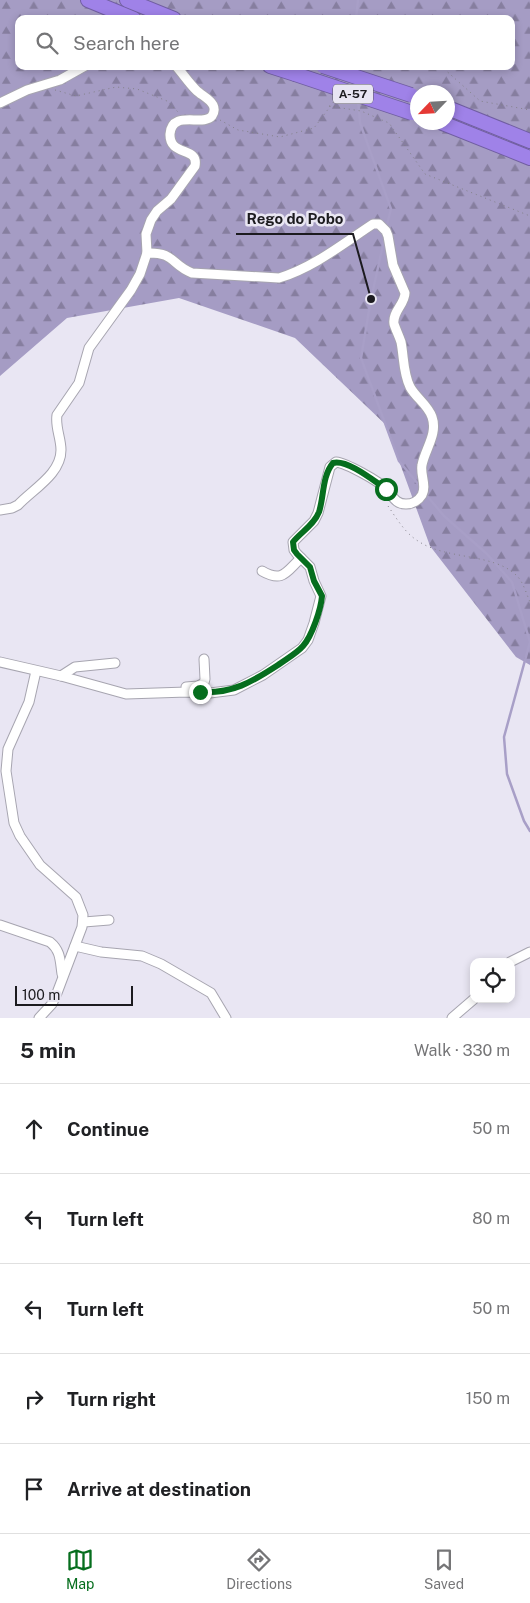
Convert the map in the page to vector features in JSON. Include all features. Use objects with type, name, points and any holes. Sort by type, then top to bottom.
[{"type":"highway","points":[[88,0],[124,15]]},
{"type":"highway","points":[[127,0],[164,15]]},
{"type":"highway","name":"A-57","points":[[282,70],[410,112]]},
{"type":"highway","name":"A-57","points":[[335,70],[410,95]]},
{"type":"highway","points":[[455,111],[530,141]]},
{"type":"highway","points":[[455,128],[530,158]]},
{"type":"street","points":[[0,103],[34,88],[60,80],[78,70]]},
{"type":"street","points":[[0,510],[18,505],[50,476],[57,465],[61,453],[56,420],[57,415],[79,383],[89,348],[131,290],[140,274],[147,253],[146,234],[150,220],[176,194],[195,166],[194,156],[175,147],[171,138],[172,128],[184,120],[203,121],[209,119],[214,110],[211,103],[195,89],[179,70]]},
{"type":"street","points":[[0,662],[126,694],[210,693],[234,690],[264,675],[302,648],[308,640],[322,596],[314,581],[310,567],[294,550],[293,542],[314,521],[318,513],[328,472],[333,463],[341,462],[350,466],[386,489],[390,496],[400,503],[411,504],[415,502],[424,490],[422,466],[434,423],[432,415],[412,391],[405,375],[400,339],[394,322],[398,310],[404,301],[405,293],[393,265],[386,231],[379,224],[373,224],[335,249],[290,274],[279,278],[192,274],[185,271],[162,253],[147,253]]},
{"type":"street","points":[[262,571],[272,577],[277,577],[301,558]]},
{"type":"street","points":[[146,693],[162,688],[201,685],[205,679],[204,659]]},
{"type":"street","points":[[61,676],[75,667],[115,663]]},
{"type":"street","points":[[36,671],[29,702],[8,749],[6,760],[14,823],[26,846],[50,875],[76,897],[84,922],[52,1004],[39,1018]]},
{"type":"street","points":[[84,922],[109,920]]},
{"type":"street","points":[[0,926],[42,938],[55,946],[60,955],[63,976]]},
{"type":"street","points":[[75,946],[101,952],[142,956],[161,964],[211,993],[226,1018]]},
{"type":"street","points":[[515,960],[530,952]]},
{"type":"street","points":[[452,1018],[470,1002]]},
{"type":"path","points":[[445,70],[480,101],[530,110]]},
{"type":"path","points":[[34,88],[55,90],[76,96],[116,87],[137,89],[167,101],[184,120]]},
{"type":"path","points":[[212,115],[238,130],[280,137],[314,128],[329,106],[361,111],[389,123],[425,174],[530,216]]},
{"type":"path","points":[[386,500],[407,532],[418,541],[443,553],[479,559],[511,571],[521,582],[530,602]]},
{"type":"green space","points":[[0,0],[530,0],[530,665],[516,657],[430,546],[386,425],[295,338],[179,298],[67,318],[0,376]]},
{"type":"waterway","points":[[356,15],[358,0]]},
{"type":"waterway","points":[[358,100],[360,123],[391,209],[386,229]]},
{"type":"waterway","points":[[385,236],[371,299],[361,358],[399,461],[419,485]]},
{"type":"waterway","points":[[428,497],[444,516],[487,554],[512,582],[530,642],[504,737],[507,774],[524,821],[530,831]]},
{"type":"place","name":"Rego do Pobo","points":[[371,299]]},
{"type":"route","points":[[200,692],[210,693],[234,690],[264,675],[302,648],[308,640],[322,596],[311,574],[310,567],[294,550],[293,542],[314,521],[318,513],[328,472],[333,463],[341,462],[350,466],[386,489]]}]
